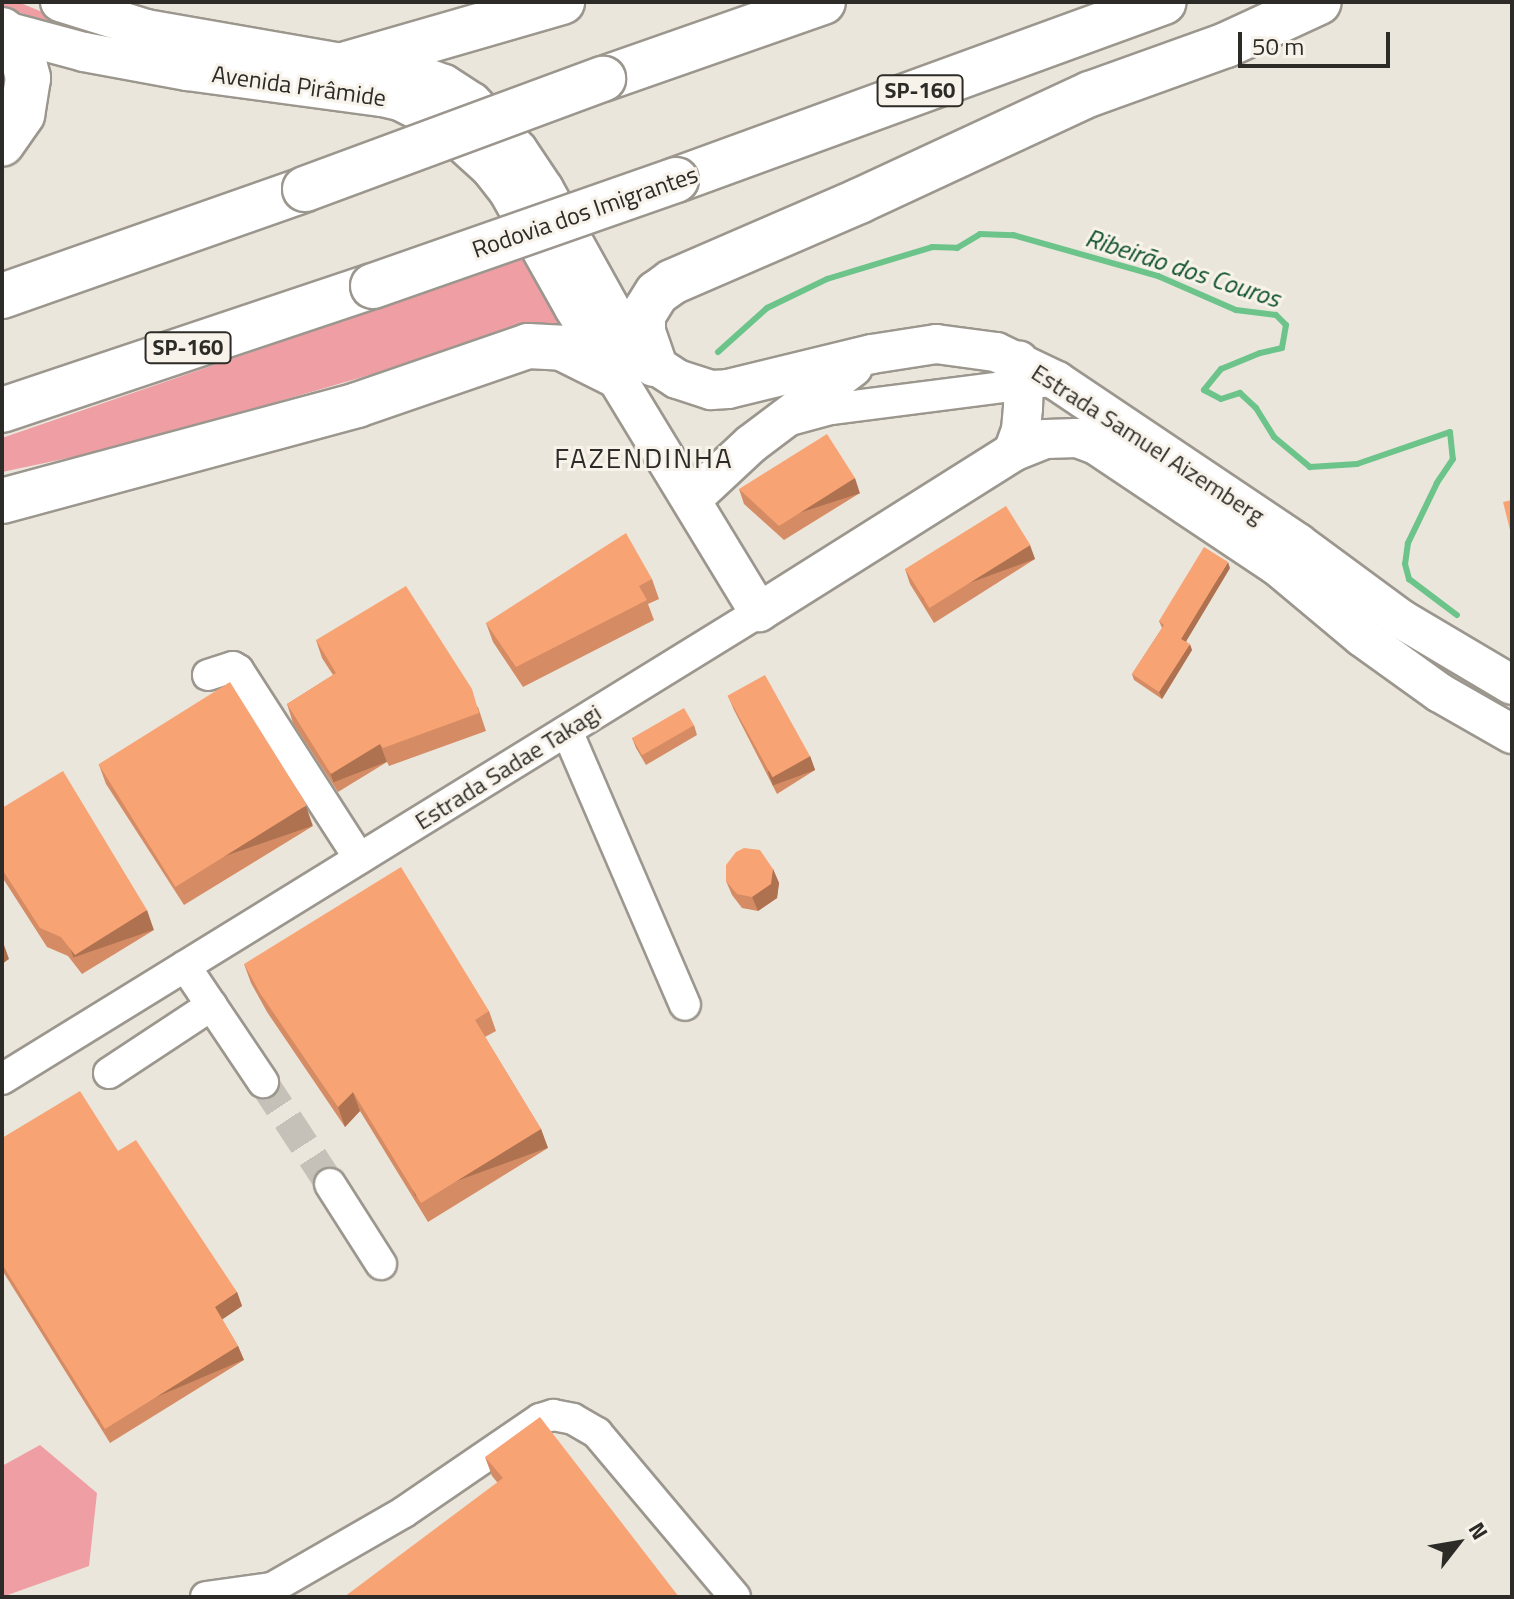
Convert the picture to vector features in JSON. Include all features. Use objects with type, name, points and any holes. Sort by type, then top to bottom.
[{"type":"highway","points":[[347,64],[562,2]]},
{"type":"highway","points":[[2,296],[823,2]]},
{"type":"highway","name":"Rodovia dos Imigrantes","points":[[2,410],[373,286],[676,180],[1164,2]]},
{"type":"highway","points":[[2,501],[357,405],[528,346],[562,348],[635,370],[643,332],[643,315],[657,293],[672,282],[859,201],[1090,94],[1226,45],[1319,2]]},
{"type":"highway","points":[[2,30],[23,58],[28,78],[22,115],[2,144]]},
{"type":"main road","name":"Avenida Pirâmide","points":[[60,2],[146,29],[347,64],[405,70],[428,77],[472,102],[500,127],[544,189],[617,323],[692,499],[759,612]]},
{"type":"main road","name":"Avenida Pirâmide","points":[[2,30],[84,52],[187,71],[400,101],[437,120],[490,168],[635,370],[711,390],[742,386]]},
{"type":"main road","name":"Estrada Samuel Aizemberg","points":[[742,386],[872,354],[951,344],[981,348],[1033,376],[1298,543],[1401,619],[1512,685]]},
{"type":"main road","points":[[692,499],[773,427],[872,354]]},
{"type":"main road","points":[[1013,452],[1033,376]]},
{"type":"main road","name":"Estrada Samuel Aizemberg","points":[[1013,452],[1057,437],[1096,445],[1277,566],[1427,685],[1512,734]]},
{"type":"main road","name":"Estrada Sadae Takagi","points":[[759,612],[1013,452]]},
{"type":"street","points":[[773,427],[831,409],[1033,376]]},
{"type":"street","name":"Estrada Sadae Takagi","points":[[2,1079],[759,612]]},
{"type":"street","points":[[208,675],[233,667],[238,670],[359,858]]},
{"type":"street","points":[[567,731],[685,1005]]},
{"type":"street","points":[[185,966],[263,1082]]},
{"type":"street","points":[[109,1073],[212,1005]]},
{"type":"street","points":[[330,1184],[381,1264]]},
{"type":"street","points":[[206,1597],[216,1593],[252,1595],[272,1588],[404,1512],[540,1419],[553,1415],[573,1419],[597,1433],[735,1597]]},
{"type":"shaded area","points":[[2,2],[18,2],[98,35],[92,38],[2,6]]},
{"type":"shaded area","points":[[522,259],[565,331],[509,327],[411,363],[125,446],[2,472],[2,438]]},
{"type":"shaded area","points":[[40,1445],[97,1493],[89,1566],[2,1597],[2,1466]]},
{"type":"building","points":[[827,434],[855,478],[779,526],[739,489]]},
{"type":"building","points":[[1512,500],[1512,534],[1511,534],[1503,502]]},
{"type":"building","points":[[1006,506],[1030,545],[929,608],[905,569]]},
{"type":"building","points":[[626,533],[652,579],[639,586],[647,600],[516,667],[486,623]]},
{"type":"building","points":[[1204,547],[1228,562],[1181,639],[1190,644],[1159,692],[1132,674],[1164,625],[1159,621]]},
{"type":"building","points":[[406,586],[472,689],[479,713],[383,748],[380,744],[331,774],[287,704],[336,673],[316,640]]},
{"type":"building","points":[[765,675],[810,756],[772,777],[727,696]]},
{"type":"building","points":[[230,682],[307,805],[175,887],[99,764]]},
{"type":"building","points":[[684,708],[694,725],[642,755],[632,738]]},
{"type":"building","points":[[63,771],[147,910],[75,955],[61,937],[40,928],[2,869],[2,808]]},
{"type":"building","points":[[744,848],[760,850],[773,869],[771,884],[752,897],[737,894],[726,881],[726,865],[736,852]]},
{"type":"building","points":[[401,867],[489,1011],[475,1020],[541,1129],[421,1203],[353,1092],[338,1107],[260,993],[244,964]]},
{"type":"building","points":[[80,1091],[118,1151],[136,1140],[237,1292],[215,1307],[238,1346],[105,1429],[2,1264],[2,1138]]},
{"type":"building","points":[[540,1417],[679,1597],[344,1597],[503,1478],[485,1457]]},
{"type":"waterway","name":"Ribeirão dos Couros","points":[[718,352],[767,308],[827,279],[932,247],[957,248],[980,234],[1013,235],[1158,276],[1236,310],[1276,315],[1286,325],[1282,348],[1260,353],[1221,369],[1204,390],[1221,399],[1240,393],[1256,408],[1274,437],[1310,467],[1357,464],[1450,432],[1453,459],[1437,483],[1408,543],[1405,564],[1409,579],[1457,615]]},
{"type":"tunnel","points":[[263,1082],[330,1184]]},
{"type":"district","name":"FAZENDINHA","points":[[644,458]]}]
